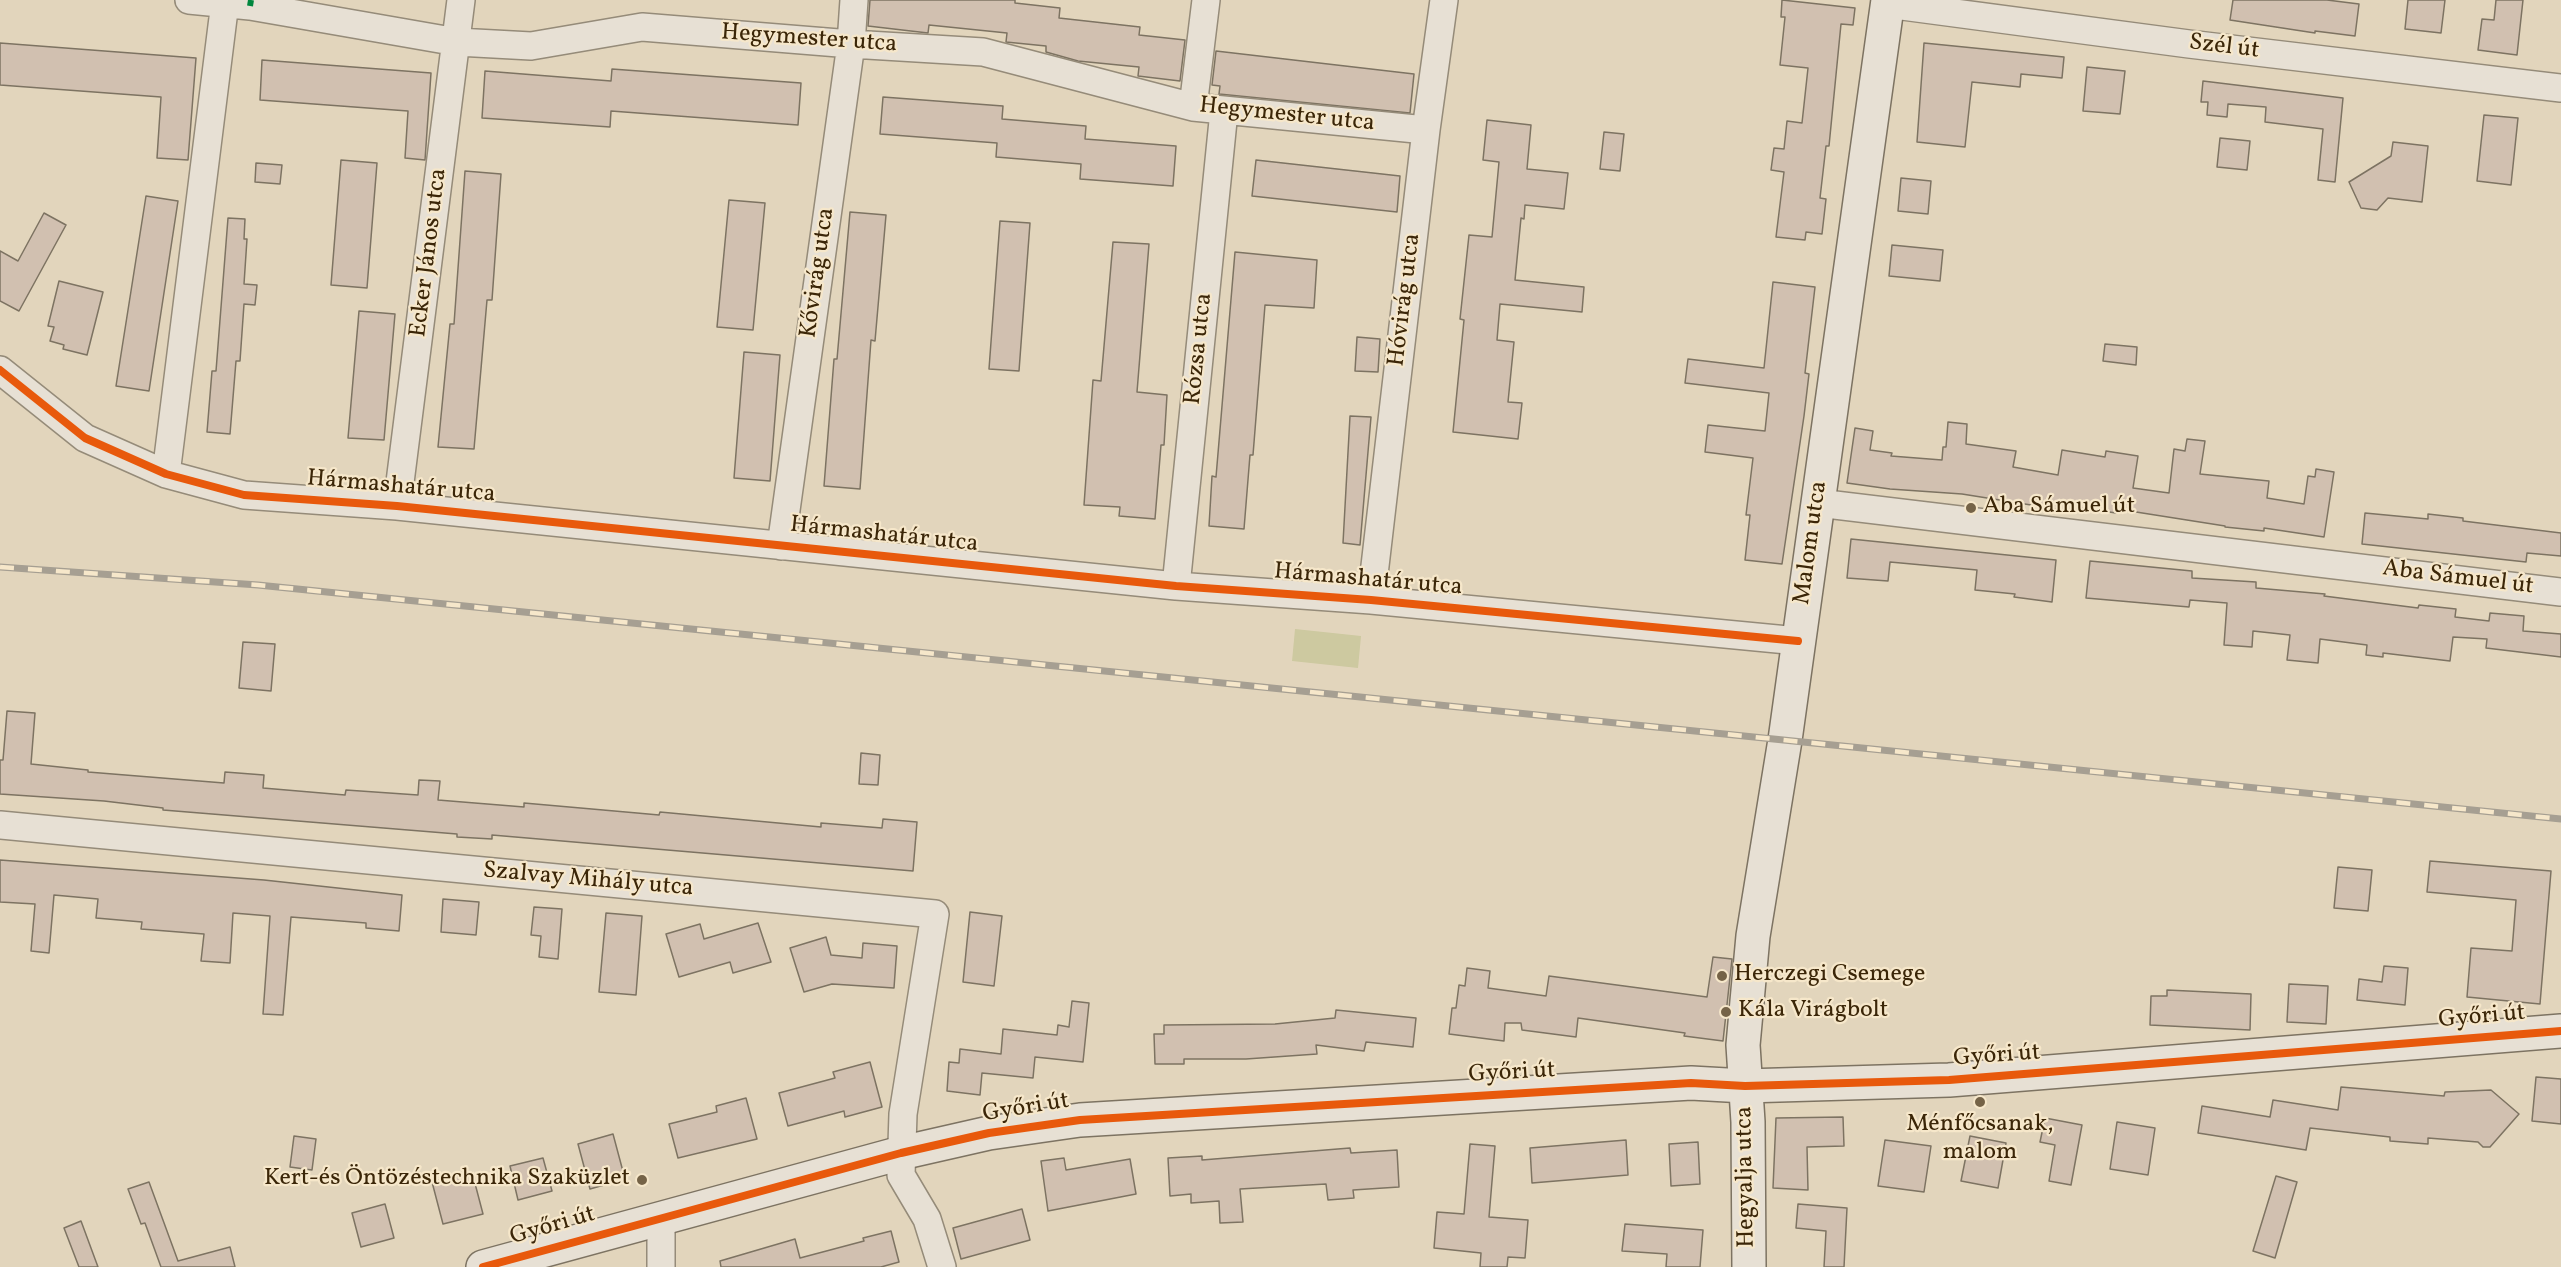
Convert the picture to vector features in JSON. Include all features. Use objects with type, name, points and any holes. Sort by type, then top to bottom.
[{"type":"street","name":"Hegymester utca","points":[[189,0],[225,2],[457,42],[531,46],[642,27],[983,52],[1193,106],[1426,130]]},
{"type":"street","name":"Ecker János utca","points":[[396,506],[461,0]]},
{"type":"street","name":"Kővirág utca","points":[[781,546],[851,44],[854,0]]},
{"type":"street","points":[[1193,106],[1206,0]]},
{"type":"street","name":"Hóvirág utca","points":[[1371,600],[1426,130],[1444,0]]},
{"type":"street","points":[[166,474],[225,2]]},
{"type":"street","name":"Szél út","points":[[1888,2],[2189,44],[2561,88]]},
{"type":"street","name":"Malom utca","points":[[1745,1086],[1743,1045],[1753,936],[1785,740],[1888,2]]},
{"type":"street","name":"Rózsa utca","points":[[1176,586],[1224,111]]},
{"type":"street","name":"Hármashatár utca","points":[[0,370],[85,438],[166,474],[244,495],[396,506],[1176,586],[1371,600],[1798,641]]},
{"type":"street","name":"Aba Sámuel út","points":[[1818,504],[2561,591]]},
{"type":"street","name":"Szalvay Mihály utca","points":[[0,825],[934,914],[903,1114],[901,1153]]},
{"type":"street","name":"Győri út","points":[[483,1267],[901,1153],[989,1133],[1080,1120],[1691,1083],[1745,1086],[1949,1080],[2561,1031]]},
{"type":"street","name":"Hegyalja utca","points":[[1745,1086],[1749,1267]]},
{"type":"street","points":[[901,1153],[901,1175],[927,1219],[942,1267]]},
{"type":"street","points":[[661,1218],[661,1267]]},
{"type":"shaded area","points":[[1295,629],[1361,636],[1358,668],[1292,661]]},
{"type":"building","points":[[870,0],[1015,0],[1015,3],[1060,8],[1059,18],[1140,27],[1139,35],[1185,40],[1180,81],[1138,76],[1139,67],[1078,61],[1046,52],[1046,46],[1006,42],[1007,33],[929,25],[928,33],[868,26]]},
{"type":"building","points":[[1782,0],[1855,8],[1853,25],[1841,24],[1829,146],[1826,146],[1820,198],[1826,199],[1822,234],[1806,232],[1805,240],[1776,237],[1784,172],[1771,170],[1774,148],[1784,149],[1787,121],[1802,123],[1808,68],[1780,65],[1785,17],[1781,17]]},
{"type":"building","points":[[2233,0],[2327,0],[2359,4],[2355,36],[2315,31],[2315,33],[2230,20]]},
{"type":"building","points":[[2408,0],[2445,0],[2441,33],[2405,29]]},
{"type":"building","points":[[2496,0],[2523,0],[2517,55],[2478,50],[2482,19],[2494,20]]},
{"type":"building","points":[[0,43],[196,58],[188,160],[157,158],[161,97],[0,85]]},
{"type":"building","points":[[1924,43],[2064,57],[2062,78],[2021,74],[2020,87],[1972,82],[1965,147],[1917,142]]},
{"type":"building","points":[[1216,51],[1414,74],[1410,113],[1219,94],[1220,86],[1212,85]]},
{"type":"building","points":[[262,60],[431,73],[425,160],[405,158],[408,111],[260,100]]},
{"type":"building","points":[[2087,67],[2125,71],[2120,114],[2083,111]]},
{"type":"building","points":[[612,69],[801,83],[798,125],[611,111],[610,127],[482,118],[485,71],[611,81]]},
{"type":"building","points":[[2203,81],[2343,98],[2335,182],[2318,180],[2323,129],[2265,122],[2266,107],[2228,104],[2227,117],[2207,115],[2208,102],[2201,102]]},
{"type":"building","points":[[883,97],[1003,106],[1002,119],[1086,126],[1085,139],[1176,146],[1173,186],[1080,179],[1081,164],[996,157],[997,143],[880,134]]},
{"type":"building","points":[[2484,115],[2518,118],[2511,185],[2477,181]]},
{"type":"building","points":[[1487,120],[1531,125],[1527,169],[1568,173],[1564,209],[1525,205],[1524,219],[1521,218],[1515,280],[1584,287],[1582,312],[1500,304],[1497,340],[1514,342],[1508,402],[1522,403],[1518,439],[1453,432],[1464,320],[1460,319],[1469,235],[1492,237],[1499,162],[1483,160]]},
{"type":"building","points":[[1604,132],[1624,134],[1620,171],[1600,169]]},
{"type":"building","points":[[2220,138],[2250,141],[2247,170],[2217,167]]},
{"type":"building","points":[[2393,142],[2428,146],[2422,202],[2388,198],[2377,210],[2361,208],[2349,182],[2391,156]]},
{"type":"building","points":[[341,160],[377,163],[367,288],[331,285]]},
{"type":"building","points":[[1256,160],[1400,176],[1397,212],[1252,196]]},
{"type":"building","points":[[256,163],[282,165],[280,184],[255,182]]},
{"type":"building","points":[[465,171],[501,174],[492,300],[487,300],[474,449],[438,447],[450,324],[454,324]]},
{"type":"building","points":[[1901,178],[1931,181],[1928,214],[1898,211]]},
{"type":"building","points":[[146,196],[178,201],[149,391],[116,386]]},
{"type":"building","points":[[729,200],[765,203],[753,330],[717,327]]},
{"type":"building","points":[[850,212],[886,215],[875,341],[871,340],[860,489],[824,486],[834,359],[837,359]]},
{"type":"building","points":[[44,213],[66,225],[19,311],[0,301],[0,251],[18,261]]},
{"type":"building","points":[[228,218],[245,219],[244,239],[247,239],[244,284],[257,285],[255,305],[244,304],[240,361],[236,361],[230,434],[207,432],[212,371],[216,371]]},
{"type":"building","points":[[1000,221],[1030,223],[1019,371],[989,369]]},
{"type":"building","points":[[1113,242],[1149,244],[1137,392],[1167,395],[1164,445],[1161,445],[1155,519],[1119,516],[1120,507],[1084,505],[1093,380],[1101,381]]},
{"type":"building","points":[[1892,245],[1943,250],[1940,281],[1889,276]]},
{"type":"building","points":[[1235,252],[1317,260],[1314,308],[1265,305],[1253,455],[1250,455],[1244,529],[1209,526],[1212,476],[1216,477]]},
{"type":"building","points":[[59,281],[103,292],[87,355],[63,349],[64,345],[50,341],[54,327],[48,326]]},
{"type":"building","points":[[1773,282],[1815,287],[1805,373],[1809,374],[1804,416],[1782,564],[1745,560],[1750,515],[1746,515],[1753,458],[1705,452],[1708,425],[1765,431],[1769,393],[1685,383],[1688,359],[1764,368]]},
{"type":"building","points":[[359,311],[395,314],[384,440],[348,438]]},
{"type":"building","points":[[1357,337],[1380,339],[1378,372],[1355,371]]},
{"type":"building","points":[[2105,344],[2137,347],[2136,365],[2103,361]]},
{"type":"building","points":[[744,352],[780,355],[770,481],[734,478]]},
{"type":"building","points":[[1350,416],[1371,417],[1360,545],[1343,543]]},
{"type":"building","points":[[1948,422],[1967,424],[1966,444],[2016,451],[2013,467],[2058,475],[2062,450],[2105,457],[2106,451],[2138,456],[2133,488],[2169,493],[2174,449],[2185,451],[2187,439],[2205,441],[2200,474],[2269,481],[2267,498],[2304,504],[2308,476],[2315,477],[2316,469],[2334,472],[2324,537],[2264,528],[2264,531],[2225,527],[2117,509],[2116,513],[2076,507],[2075,512],[1962,494],[1890,489],[1847,483],[1855,428],[1873,431],[1870,450],[1892,453],[1891,456],[1942,460],[1943,447],[1946,447]]},
{"type":"building","points":[[2365,513],[2428,519],[2428,514],[2463,518],[2463,521],[2561,533],[2561,556],[2527,553],[2526,562],[2362,544]]},
{"type":"building","points":[[1851,539],[2056,560],[2052,602],[2014,597],[2015,594],[1975,590],[1977,570],[1890,562],[1888,581],[1847,578]]},
{"type":"building","points":[[2090,561],[2192,571],[2192,578],[2256,582],[2256,588],[2325,594],[2324,596],[2418,608],[2419,605],[2456,609],[2455,617],[2489,621],[2490,613],[2524,616],[2523,631],[2561,634],[2561,657],[2486,648],[2487,639],[2453,637],[2450,661],[2383,653],[2383,657],[2366,655],[2367,645],[2320,639],[2318,663],[2287,660],[2290,635],[2253,631],[2252,647],[2224,645],[2227,603],[2190,600],[2189,607],[2086,598]]},
{"type":"building","points":[[243,642],[275,644],[271,691],[239,688]]},
{"type":"building","points":[[7,711],[35,713],[31,764],[88,770],[88,772],[224,783],[225,772],[264,775],[263,788],[345,795],[346,790],[418,795],[419,780],[440,781],[438,800],[524,807],[524,803],[659,815],[660,812],[821,827],[821,823],[882,828],[883,819],[917,822],[913,871],[492,835],[492,839],[457,837],[457,834],[163,810],[163,808],[104,801],[0,794],[0,760],[3,760]]},
{"type":"building","points":[[861,753],[880,755],[878,785],[859,784]]},
{"type":"building","points":[[0,860],[264,880],[402,895],[399,931],[366,928],[366,923],[291,917],[283,1015],[263,1014],[270,916],[233,913],[230,963],[201,961],[204,934],[141,929],[142,922],[96,918],[98,899],[54,895],[49,953],[31,951],[35,904],[0,902]]},
{"type":"building","points":[[2430,861],[2551,871],[2540,1004],[2467,997],[2471,948],[2512,951],[2516,900],[2427,892]]},
{"type":"building","points":[[2338,867],[2372,870],[2368,911],[2334,908]]},
{"type":"building","points":[[443,899],[479,902],[476,935],[441,932]]},
{"type":"building","points":[[534,907],[562,909],[558,959],[539,957],[541,936],[531,935]]},
{"type":"building","points":[[970,912],[1002,916],[994,986],[963,982]]},
{"type":"building","points":[[606,913],[642,916],[636,995],[599,992]]},
{"type":"building","points":[[758,923],[771,962],[733,973],[730,962],[679,977],[666,934],[700,924],[704,939]]},
{"type":"building","points":[[826,937],[831,955],[862,958],[863,943],[897,946],[894,988],[832,984],[804,992],[790,948]]},
{"type":"building","points":[[1713,957],[1732,959],[1723,1041],[1684,1036],[1685,1033],[1578,1018],[1576,1037],[1522,1030],[1521,1023],[1505,1023],[1504,1041],[1449,1034],[1452,1008],[1456,1008],[1459,985],[1465,986],[1467,968],[1490,971],[1488,988],[1546,996],[1549,976],[1707,997]]},
{"type":"building","points":[[2384,966],[2408,968],[2405,1005],[2357,1000],[2359,979],[2382,982]]},
{"type":"building","points":[[2289,984],[2328,986],[2326,1024],[2287,1022]]},
{"type":"building","points":[[2167,990],[2251,994],[2250,1030],[2150,1025],[2151,996],[2167,996]]},
{"type":"building","points":[[1072,1001],[1089,1003],[1083,1062],[1035,1057],[1033,1078],[982,1073],[980,1095],[947,1091],[949,1062],[959,1063],[960,1049],[1001,1054],[1003,1029],[1057,1035],[1058,1025],[1069,1027]]},
{"type":"building","points":[[1336,1010],[1416,1018],[1413,1047],[1366,1042],[1364,1051],[1316,1045],[1317,1054],[1246,1059],[1184,1059],[1184,1064],[1155,1064],[1154,1034],[1164,1034],[1164,1025],[1275,1024],[1335,1018]]},
{"type":"building","points":[[870,1062],[882,1107],[845,1117],[844,1111],[788,1126],[779,1093],[835,1078],[833,1072]]},
{"type":"building","points":[[2536,1077],[2561,1079],[2561,1124],[2532,1121]]},
{"type":"building","points":[[2341,1087],[2444,1096],[2445,1092],[2491,1090],[2519,1114],[2490,1147],[2483,1147],[2478,1142],[2428,1138],[2428,1144],[2390,1141],[2390,1137],[2310,1128],[2306,1150],[2198,1133],[2202,1106],[2270,1117],[2273,1100],[2338,1110]]},
{"type":"building","points":[[746,1098],[757,1139],[678,1158],[669,1124],[717,1112],[716,1106]]},
{"type":"building","points":[[1843,1117],[1844,1146],[1807,1147],[1808,1190],[1773,1188],[1776,1118]]},
{"type":"building","points":[[2045,1118],[2082,1125],[2071,1185],[2049,1181],[2055,1145],[2040,1142]]},
{"type":"building","points":[[2117,1122],[2155,1128],[2148,1175],[2110,1169]]},
{"type":"building","points":[[613,1134],[625,1179],[590,1189],[578,1144]]},
{"type":"building","points":[[294,1136],[316,1139],[312,1170],[290,1167]]},
{"type":"building","points":[[1970,1136],[2006,1143],[1998,1188],[1961,1181]]},
{"type":"building","points":[[1626,1140],[1628,1175],[1532,1183],[1530,1148]]},
{"type":"building","points":[[1885,1140],[1931,1146],[1924,1192],[1878,1186]]},
{"type":"building","points":[[1698,1142],[1700,1184],[1671,1186],[1669,1144]]},
{"type":"building","points":[[1470,1144],[1495,1146],[1489,1217],[1528,1220],[1525,1258],[1508,1257],[1507,1267],[1480,1267],[1481,1253],[1434,1248],[1437,1212],[1464,1214]]},
{"type":"building","points":[[1350,1148],[1351,1153],[1397,1150],[1399,1187],[1353,1190],[1354,1198],[1328,1200],[1326,1184],[1240,1189],[1243,1222],[1220,1223],[1219,1201],[1191,1203],[1191,1194],[1170,1196],[1168,1158],[1202,1156],[1202,1160]]},
{"type":"building","points":[[543,1158],[552,1191],[518,1200],[510,1166]]},
{"type":"building","points":[[1064,1158],[1066,1170],[1130,1159],[1136,1194],[1048,1211],[1041,1161]]},
{"type":"building","points":[[472,1172],[483,1214],[443,1224],[432,1182]]},
{"type":"building","points":[[2276,1176],[2297,1182],[2275,1258],[2253,1251]]},
{"type":"building","points":[[149,1182],[178,1261],[230,1247],[235,1267],[161,1267],[145,1223],[141,1224],[128,1189]]},
{"type":"building","points":[[385,1204],[394,1238],[361,1247],[352,1213]]},
{"type":"building","points":[[1798,1204],[1847,1208],[1844,1267],[1824,1267],[1826,1231],[1796,1228]]},
{"type":"building","points":[[1022,1209],[1030,1240],[961,1259],[953,1228]]},
{"type":"building","points":[[81,1221],[98,1267],[79,1267],[64,1228]]},
{"type":"building","points":[[1625,1224],[1703,1230],[1700,1267],[1666,1267],[1667,1254],[1622,1251]]},
{"type":"building","points":[[891,1231],[899,1262],[881,1267],[721,1267],[720,1261],[795,1239],[800,1258],[864,1241],[863,1238]]},
{"type":"railway","points":[[0,567],[258,585],[2561,819]]},
{"type":"marked path","points":[[250,6],[251,0]]},
{"type":"cycle path","points":[[0,370],[85,438],[166,474],[244,495],[397,506],[1176,586],[1371,600],[1798,641]]},
{"type":"cycle path","points":[[483,1267],[901,1153],[989,1133],[1080,1120],[1691,1083],[1745,1086],[1949,1080],[2561,1031]]},
{"type":"place","name":"Aba Sámuel út","points":[[1971,508]]},
{"type":"place","name":"Herczegi Csemege","points":[[1722,976]]},
{"type":"place","name":"Kála Virágbolt","points":[[1726,1012]]},
{"type":"place","name":"Ménfőcsanak, malom","points":[[1980,1102]]},
{"type":"place","name":"Kert-és Öntözéstechnika Szaküzlet","points":[[642,1180]]}]
